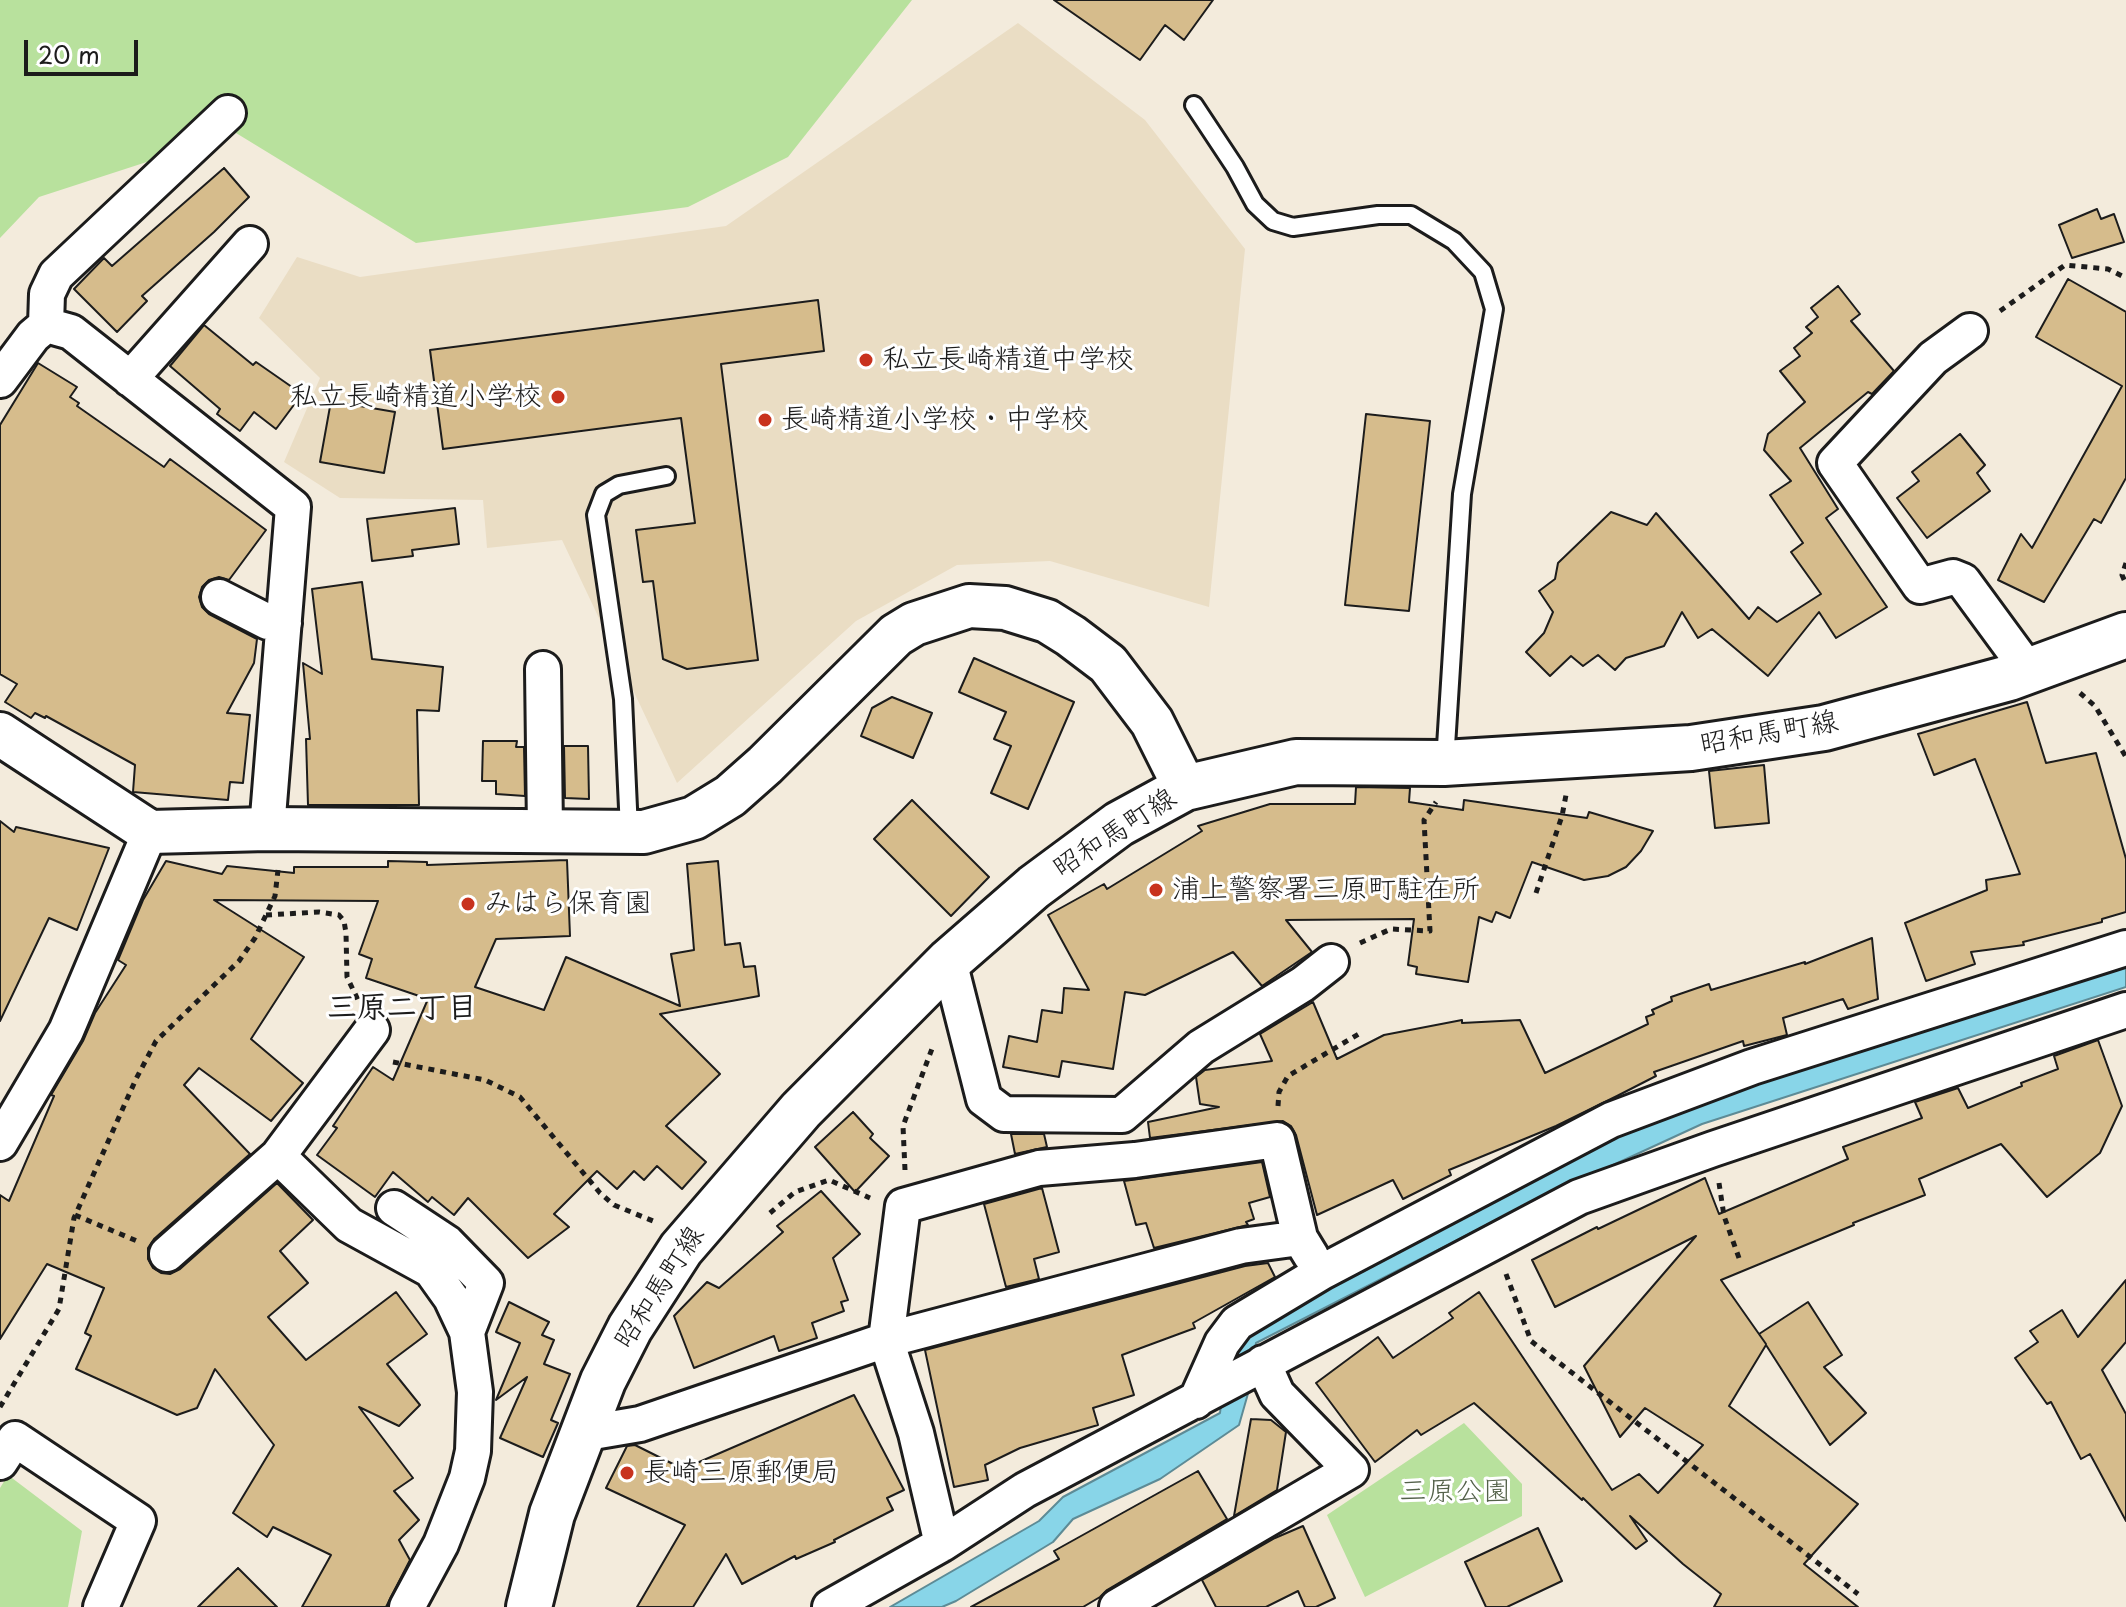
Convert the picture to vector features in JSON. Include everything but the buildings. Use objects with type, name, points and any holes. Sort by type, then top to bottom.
[{"type":"main road","name":"昭和馬町線","points":[[529,1607],[552,1514],[603,1381],[630,1328],[690,1238],[801,1110],[949,961],[1034,887],[1107,833],[1185,788],[1296,762],[1450,763],[1691,748],[1824,728],[2029,671],[2126,635]]},
{"type":"street","points":[[0,380],[33,336],[46,325],[47,294],[56,275],[228,113]]},
{"type":"street","points":[[130,379],[250,244]]},
{"type":"street","points":[[46,325],[71,332],[293,507],[284,623],[275,829]]},
{"type":"street","points":[[1970,331],[1933,358],[1835,463],[1920,586],[1953,577],[1963,581],[2029,671]]},
{"type":"street","points":[[219,597],[268,622],[284,623]]},
{"type":"street","points":[[0,734],[150,832],[275,829],[644,832],[694,818],[730,796],[896,635],[914,624],[969,606],[1005,608],[1047,621],[1108,664],[1152,722],[1185,788]]},
{"type":"street","points":[[543,669],[545,831]]},
{"type":"street","points":[[0,1143],[66,1031],[150,832]]},
{"type":"street","points":[[1207,1394],[1222,1343],[1237,1323],[1322,1272],[1611,1120],[1752,1067],[2126,948]]},
{"type":"street","points":[[949,961],[984,1099],[1004,1114],[1122,1115],[1201,1047],[1342,958]]},
{"type":"street","points":[[830,1607],[942,1544],[1025,1490],[1579,1197],[2126,1010]]},
{"type":"street","points":[[167,1254],[278,1156],[372,1030]]},
{"type":"street","points":[[942,1544],[916,1433],[886,1340],[903,1206],[1039,1168],[1135,1160],[1277,1140],[1300,1238],[1322,1272]]},
{"type":"street","points":[[278,1156],[349,1225],[431,1270],[451,1298],[467,1332],[475,1392],[473,1451],[464,1488],[441,1544],[407,1607]]},
{"type":"street","points":[[394,1208],[447,1243],[486,1283],[467,1332]]},
{"type":"street","points":[[581,1434],[640,1424],[886,1340],[1241,1246],[1300,1238]]},
{"type":"street","points":[[1117,1607],[1351,1470],[1277,1394],[1260,1364]]},
{"type":"street","points":[[0,1462],[15,1439],[138,1521],[101,1607]]},
{"type":"lane","points":[[1194,105],[1255,204],[1273,221],[1293,227],[1378,215],[1411,215],[1454,241],[1483,272],[1494,309],[1462,494],[1450,763]]},
{"type":"lane","points":[[629,832],[623,699],[596,515],[604,494],[619,485],[666,476]]},
{"type":"path","points":[[1970,331],[2065,265],[2108,269],[2126,278]]},
{"type":"path","points":[[2126,563],[2122,575],[2126,584]]},
{"type":"path","points":[[2100,715],[2126,757]]},
{"type":"path","points":[[1536,893],[1562,816],[1574,755]]},
{"type":"path","points":[[1342,958],[1362,940],[1391,929],[1430,931],[1424,820],[1440,797],[1458,781],[1450,763]]},
{"type":"path","points":[[0,1407],[59,1309],[75,1215],[156,1041],[239,961],[266,915],[275,896],[275,829]]},
{"type":"path","points":[[266,915],[319,912],[339,915],[344,921],[347,977],[372,1030],[383,1042],[378,1058],[485,1080],[520,1097],[600,1193],[614,1205],[690,1238]]},
{"type":"path","points":[[1277,1140],[1279,1092],[1288,1076],[1362,1032]]},
{"type":"path","points":[[763,1219],[795,1192],[829,1180],[891,1207],[903,1206],[906,1151],[903,1126],[936,1034]]},
{"type":"path","points":[[1713,1149],[1724,1216],[1739,1258]]},
{"type":"path","points":[[75,1215],[167,1254]]},
{"type":"path","points":[[1495,1243],[1531,1341],[1858,1594]]},
{"type":"shaded area","name":"長崎精道小学校・中学校","points":[[1018,23],[1145,120],[1245,249],[1209,607],[1050,561],[957,565],[856,621],[677,783],[562,540],[487,548],[483,500],[340,498],[284,462],[320,378],[259,318],[297,257],[360,277],[726,226]]},
{"type":"green space","points":[[0,0],[912,0],[788,157],[688,207],[416,243],[236,133],[39,197],[0,238]]},
{"type":"green space","name":"三原公園","points":[[1464,1423],[1522,1484],[1522,1516],[1365,1597],[1327,1515]]},
{"type":"green space","points":[[8,1475],[82,1531],[68,1607],[0,1607],[0,1488]]},
{"type":"water","points":[[2126,958],[2126,987],[1702,1124],[1522,1207],[1256,1343],[1249,1390],[1239,1425],[1160,1479],[1073,1519],[1053,1542],[956,1601],[942,1607],[890,1607],[1039,1521],[1063,1497],[1220,1413],[1226,1363],[1236,1337],[1512,1182],[1694,1099]]},
{"type":"place","name":"私立長崎精道中学校","points":[[866,360]]},
{"type":"place","name":"私立長崎精道小学校","points":[[558,397]]},
{"type":"place","name":"長崎精道小学校・中学校","points":[[765,420]]},
{"type":"place","name":"浦上警察署三原町駐在所","points":[[1156,890]]},
{"type":"place","name":"みはら保育園","points":[[468,904]]},
{"type":"place","name":"長崎三原郵便局","points":[[627,1473]]},
{"type":"district","name":"三原二丁目","points":[[402,1009]]}]
